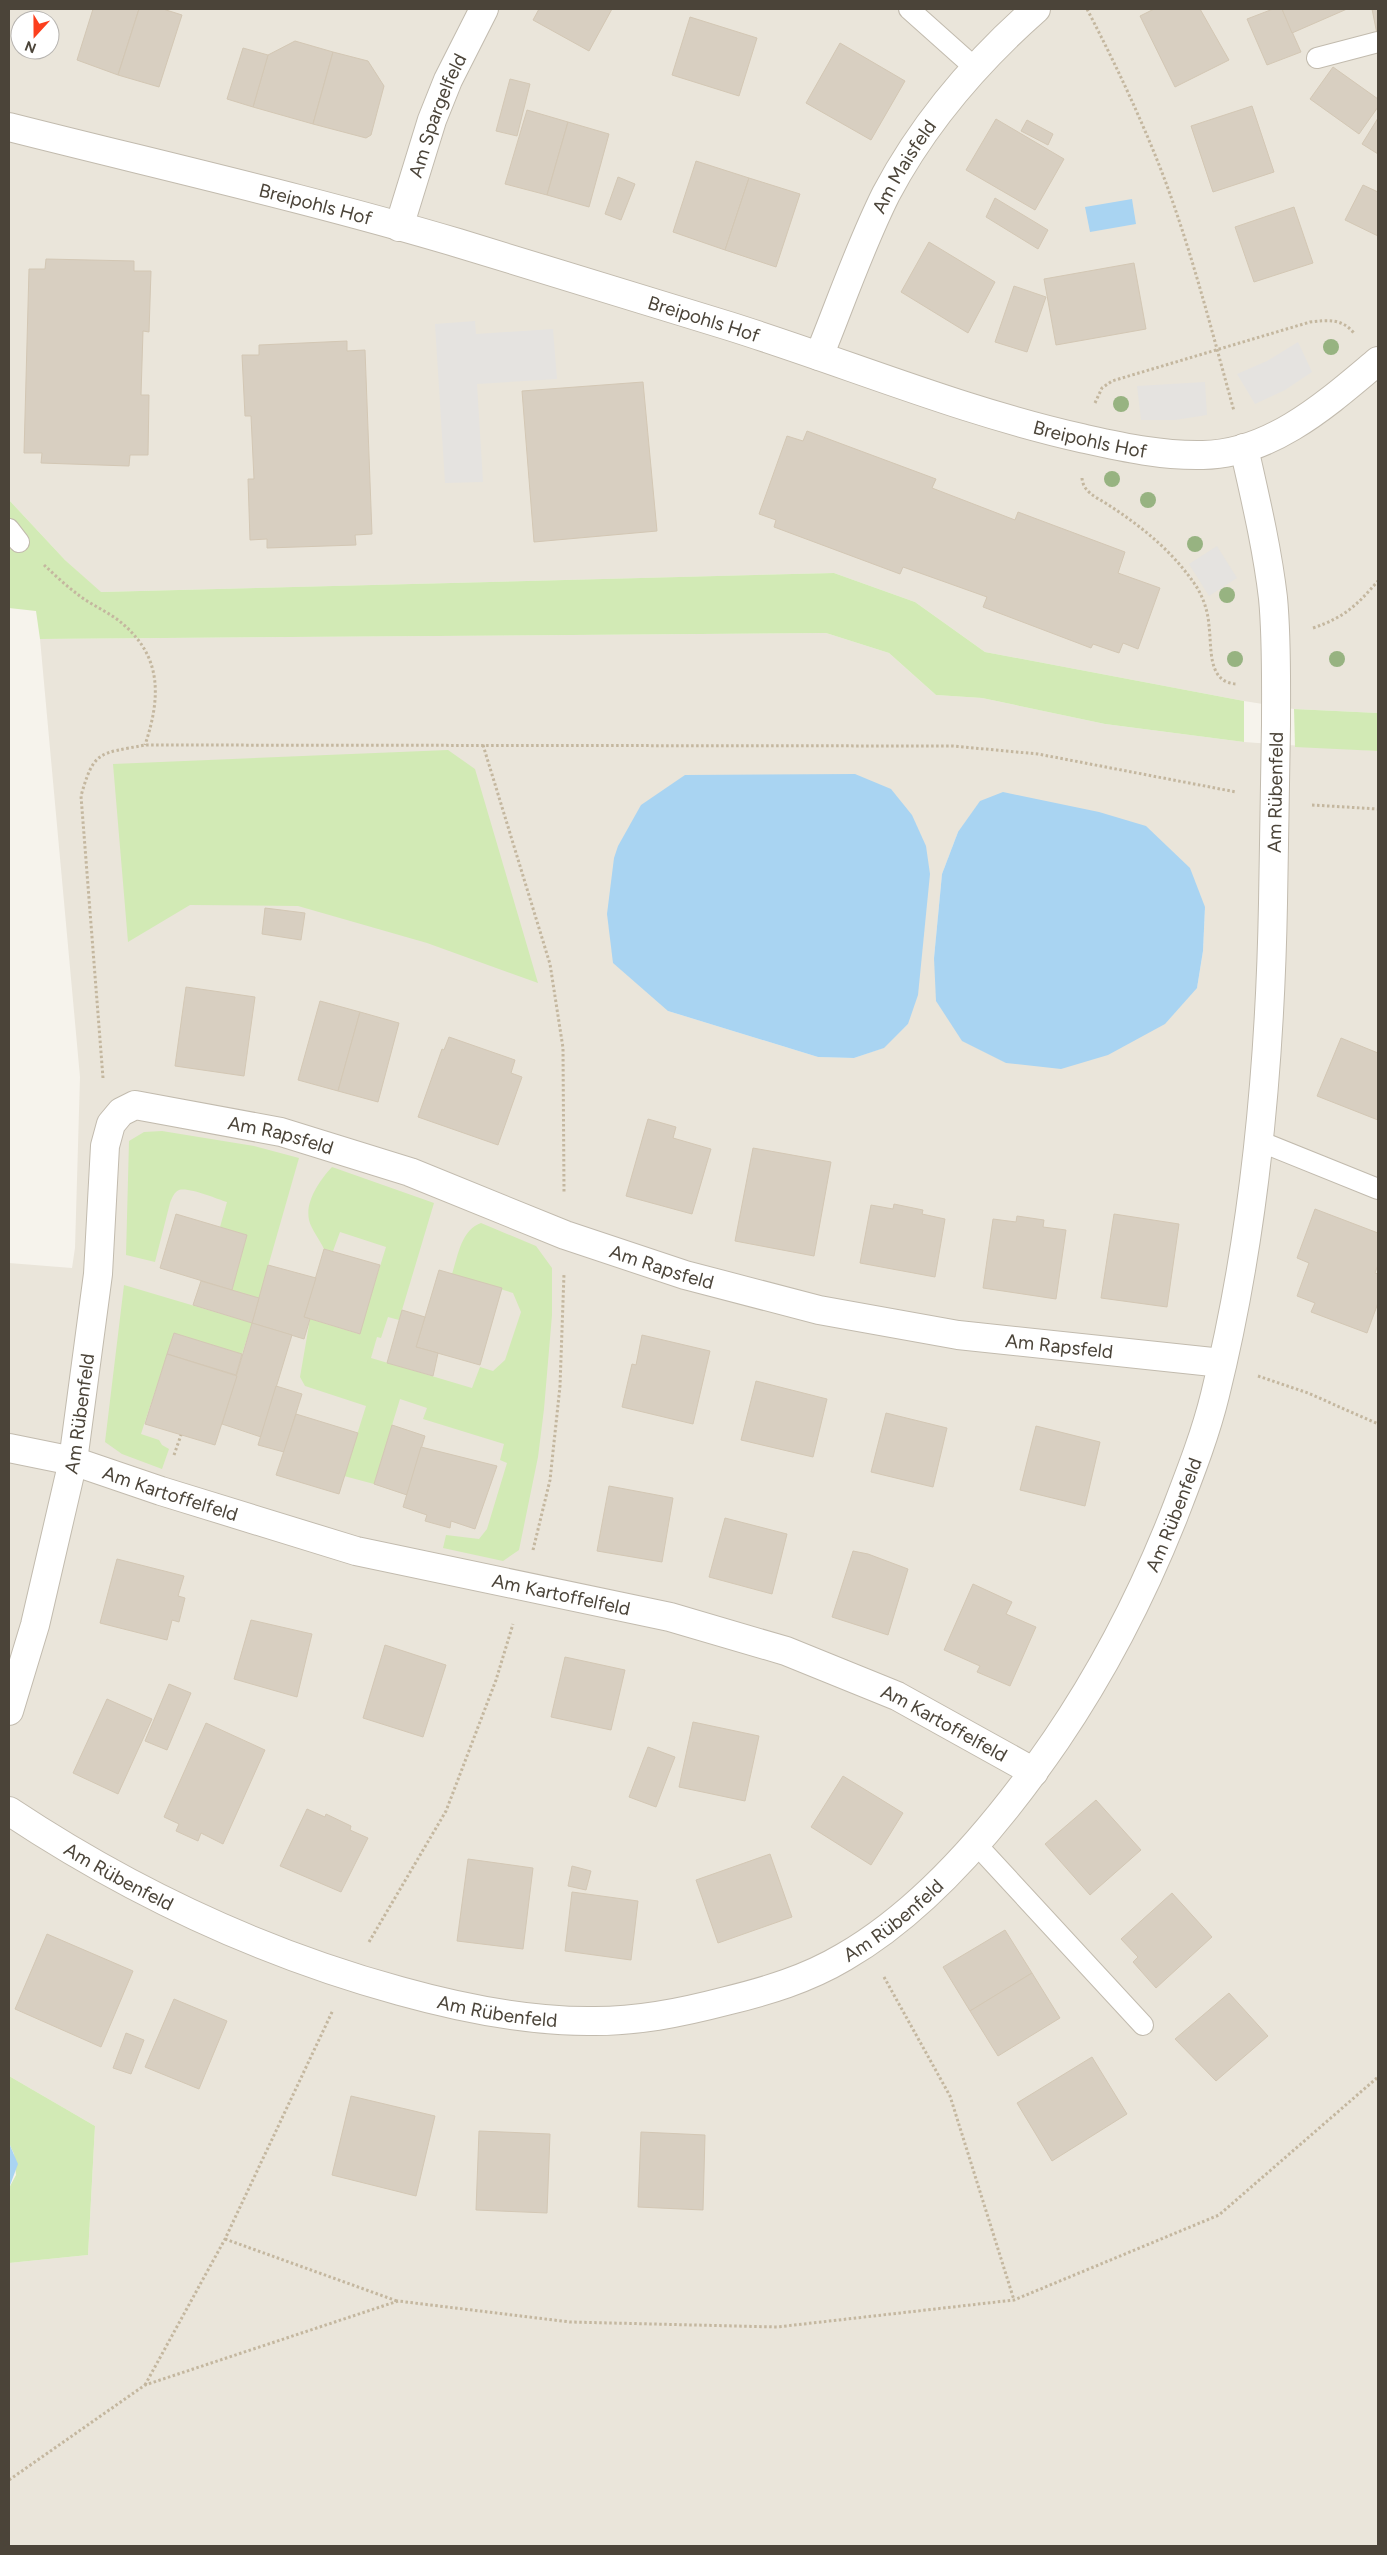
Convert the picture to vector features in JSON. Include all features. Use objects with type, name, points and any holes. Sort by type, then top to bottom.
[{"type":"street","name":"Am Spargelfeld","points":[[399,227],[432,120],[448,80],[484,9]]},
{"type":"street","name":"Am Maisfeld","points":[[819,356],[886,194],[943,106],[974,67],[1036,9]]},
{"type":"street","name":"Breipohls Hof","points":[[9,127],[117,152],[465,245],[819,356],[983,412],[1032,427],[1127,449],[1171,454],[1207,455],[1244,448],[1277,434],[1307,418],[1378,361]]},
{"type":"street","name":"Am Rübenfeld","points":[[9,1811],[115,1878],[226,1932],[349,1977],[424,1998],[507,2016],[590,2022],[673,2015],[779,1986],[813,1974],[865,1943],[916,1904],[975,1842],[1034,1772],[1099,1676],[1134,1609],[1186,1484],[1204,1433],[1222,1363],[1251,1213],[1270,1011],[1275,800],[1276,633],[1267,557],[1244,448]]},
{"type":"street","name":"Am Rapsfeld","points":[[121,1112],[135,1105],[154,1107],[281,1132],[410,1172],[565,1236],[685,1275],[819,1310],[958,1335],[1222,1363]]},
{"type":"street","name":"Am Rübenfeld","points":[[9,1711],[35,1625],[73,1461],[98,1274],[106,1146],[111,1124],[121,1112]]},
{"type":"street","name":"Am Kartoffelfeld","points":[[9,1448],[73,1461],[161,1491],[356,1551],[670,1617],[786,1651],[897,1696],[1034,1772]]},
{"type":"lane","points":[[909,9],[974,67]]},
{"type":"lane","points":[[1317,58],[1378,42]]},
{"type":"lane","points":[[1258,1141],[1378,1189]]},
{"type":"lane","points":[[975,1842],[1143,2025]]},
{"type":"path","points":[[1087,9],[1124,79],[1163,175],[1197,277],[1244,448]]},
{"type":"path","points":[[14,536],[76,594],[124,624],[142,643],[154,670],[157,694],[153,721],[145,745]]},
{"type":"path","points":[[1276,633],[1309,629],[1338,619],[1360,601],[1378,581]]},
{"type":"path","points":[[121,1112],[103,1084],[81,796],[89,767],[104,753],[145,745],[953,746],[1038,754],[1275,800],[1336,808],[1378,809]]},
{"type":"path","points":[[1222,1363],[1308,1393],[1378,1424]]},
{"type":"path","points":[[865,1943],[950,2096],[1014,2300]]},
{"type":"path","points":[[225,2239],[398,2301],[570,2322],[777,2327],[1014,2300],[1218,2215],[1378,2077]]},
{"type":"path","points":[[9,2480],[145,2385],[398,2301]]},
{"type":"shaded area","points":[[9,9],[1378,9],[1378,713],[1294,709],[985,652],[915,602],[834,573],[100,592],[65,560],[9,500]]},
{"type":"shaded area","points":[[475,321],[476,334],[553,329],[557,379],[477,384],[483,482],[445,483],[435,324]]},
{"type":"shaded area","points":[[1298,342],[1312,372],[1285,390],[1255,404],[1237,374],[1267,361]]},
{"type":"shaded area","points":[[1205,382],[1207,415],[1175,420],[1141,420],[1137,386]]},
{"type":"shaded area","points":[[1217,546],[1237,578],[1209,596],[1189,564]]},
{"type":"shaded area","points":[[826,633],[889,653],[936,695],[982,698],[1105,724],[1244,742],[1378,751],[1378,2546],[9,2546],[9,2263],[88,2255],[95,2126],[9,2076],[9,1263],[72,1268],[75,1248],[80,1077],[40,639]],"holes":[[[958,832],[1205,907],[1203,951],[1197,988],[934,958],[942,874]],[[668,1011],[908,1024],[883,1048],[854,1058],[818,1057]]]},
{"type":"green space","points":[[9,500],[65,560],[101,592],[834,573],[915,602],[985,652],[1244,701],[1244,742],[1105,724],[982,698],[936,695],[889,653],[826,633],[40,639],[36,611],[9,608]]},
{"type":"green space","points":[[1294,709],[1378,713],[1378,751],[1295,747]]},
{"type":"green space","points":[[448,750],[475,769],[538,983],[427,943],[298,906],[190,905],[128,942],[113,764]]},
{"type":"green space","points":[[162,1131],[254,1146],[299,1158],[259,1298],[232,1290],[247,1235],[220,1227],[227,1202],[203,1194],[189,1190],[179,1190],[174,1194],[155,1262],[126,1255],[129,1141],[144,1132]]},
{"type":"green space","points":[[332,1167],[434,1203],[399,1320],[388,1317],[381,1338],[377,1337],[371,1358],[472,1388],[480,1367],[493,1371],[505,1360],[521,1312],[513,1293],[452,1274],[461,1244],[474,1226],[481,1223],[536,1246],[552,1268],[552,1315],[538,1457],[519,1550],[503,1561],[443,1548],[446,1535],[479,1539],[487,1529],[507,1463],[500,1460],[504,1444],[423,1419],[427,1408],[400,1399],[374,1484],[344,1476],[366,1406],[305,1386],[300,1377],[310,1319],[359,1334],[386,1247],[340,1232],[333,1251],[324,1249],[310,1223],[308,1213],[314,1191]]},
{"type":"green space","points":[[124,1285],[252,1323],[242,1354],[174,1333],[141,1434],[159,1440],[162,1445],[169,1449],[162,1469],[122,1454],[105,1442]]},
{"type":"green space","points":[[9,2076],[95,2126],[88,2255],[9,2263],[9,2188],[16,2175],[14,2154],[9,2143]]},
{"type":"water","points":[[1132,199],[1136,224],[1090,232],[1085,207]]},
{"type":"water","points":[[855,774],[891,789],[912,815],[926,846],[930,874],[918,995],[908,1024],[884,1048],[854,1058],[818,1057],[668,1011],[613,963],[607,914],[614,858],[618,846],[641,805],[685,775]]},
{"type":"water","points":[[1003,792],[1099,812],[1146,826],[1190,868],[1205,907],[1203,951],[1197,988],[1165,1024],[1108,1055],[1061,1069],[1006,1063],[962,1041],[936,1001],[934,958],[942,874],[958,832],[980,801]]},
{"type":"water","points":[[9,2143],[18,2164],[9,2188]]},
{"type":"building","points":[[93,9],[139,9],[118,75],[77,60]]},
{"type":"building","points":[[139,9],[163,9],[182,15],[159,87],[118,75]]},
{"type":"building","points":[[539,9],[612,9],[589,51],[533,20]]},
{"type":"building","points":[[1154,9],[1200,9],[1229,60],[1175,87],[1140,16]]},
{"type":"building","points":[[1273,9],[1282,9],[1301,52],[1267,65],[1247,19]]},
{"type":"building","points":[[1282,9],[1347,9],[1292,33]]},
{"type":"building","points":[[1372,9],[1378,9],[1377,34]]},
{"type":"building","points":[[690,17],[757,38],[739,96],[672,75]]},
{"type":"building","points":[[295,41],[333,52],[313,124],[253,107],[268,55]]},
{"type":"building","points":[[840,43],[905,81],[871,140],[806,103]]},
{"type":"building","points":[[243,48],[268,55],[253,107],[227,99]]},
{"type":"building","points":[[333,52],[368,61],[384,86],[371,135],[366,138],[313,124]]},
{"type":"building","points":[[1333,67],[1378,99],[1378,107],[1359,134],[1310,99]]},
{"type":"building","points":[[510,79],[530,84],[517,136],[496,131]]},
{"type":"building","points":[[1252,106],[1274,172],[1213,192],[1191,126]]},
{"type":"building","points":[[527,110],[568,122],[547,195],[505,184]]},
{"type":"building","points":[[1378,118],[1378,154],[1362,144]]},
{"type":"building","points":[[996,119],[1064,159],[1035,210],[966,170]]},
{"type":"building","points":[[1027,120],[1053,134],[1048,145],[1021,131]]},
{"type":"building","points":[[568,122],[609,134],[589,207],[547,195]]},
{"type":"building","points":[[696,161],[749,178],[725,250],[673,232]]},
{"type":"building","points":[[618,177],[635,184],[621,220],[605,214]]},
{"type":"building","points":[[749,178],[800,194],[776,267],[725,250]]},
{"type":"building","points":[[1363,185],[1378,192],[1378,236],[1345,220]]},
{"type":"building","points":[[995,198],[1048,230],[1038,249],[986,217]]},
{"type":"building","points":[[1294,207],[1313,263],[1254,282],[1235,227]]},
{"type":"building","points":[[929,242],[995,282],[968,333],[901,292]]},
{"type":"building","points":[[46,259],[134,261],[134,271],[151,271],[149,332],[143,331],[141,395],[149,395],[148,455],[130,455],[129,466],[41,463],[42,453],[24,453],[29,269],[45,269]]},
{"type":"building","points":[[1134,263],[1146,329],[1056,345],[1044,279]]},
{"type":"building","points":[[1014,286],[1046,297],[1027,352],[995,342]]},
{"type":"building","points":[[347,341],[347,351],[365,350],[372,534],[355,535],[356,545],[267,548],[267,539],[250,540],[248,479],[254,479],[251,416],[245,416],[242,355],[259,355],[259,345]]},
{"type":"building","points":[[643,382],[657,531],[534,542],[522,391]]},
{"type":"building","points":[[807,431],[936,479],[932,488],[1015,520],[1018,512],[1125,552],[1118,573],[1160,588],[1138,649],[1123,643],[1119,653],[1093,644],[1091,648],[983,607],[987,597],[903,567],[900,574],[774,527],[776,520],[759,514],[787,436],[803,441]]},
{"type":"building","points":[[265,908],[305,913],[301,940],[262,934]]},
{"type":"building","points":[[186,987],[255,997],[244,1076],[175,1066]]},
{"type":"building","points":[[320,1001],[360,1012],[338,1091],[298,1080]]},
{"type":"building","points":[[360,1012],[399,1023],[378,1102],[338,1091]]},
{"type":"building","points":[[449,1037],[515,1060],[511,1073],[522,1077],[498,1145],[418,1117],[442,1049],[444,1050]]},
{"type":"building","points":[[1341,1038],[1378,1053],[1378,1120],[1317,1096]]},
{"type":"building","points":[[648,1119],[676,1127],[673,1138],[711,1149],[692,1214],[626,1196]]},
{"type":"building","points":[[753,1148],[831,1162],[814,1256],[735,1241]]},
{"type":"building","points":[[894,1204],[923,1210],[922,1214],[945,1219],[935,1277],[860,1263],[871,1205],[893,1209]]},
{"type":"building","points":[[1315,1209],[1378,1233],[1378,1265],[1375,1273],[1378,1274],[1378,1303],[1367,1333],[1311,1312],[1315,1303],[1297,1296],[1309,1263],[1297,1258]]},
{"type":"building","points":[[176,1214],[247,1235],[232,1290],[160,1268]]},
{"type":"building","points":[[1114,1214],[1179,1224],[1167,1307],[1101,1298]]},
{"type":"building","points":[[1017,1216],[1044,1220],[1043,1227],[1066,1230],[1056,1299],[983,1288],[993,1219],[1016,1222]]},
{"type":"building","points":[[324,1249],[380,1265],[360,1334],[304,1317]]},
{"type":"building","points":[[268,1265],[316,1278],[304,1317],[310,1319],[304,1339],[252,1323]]},
{"type":"building","points":[[439,1270],[502,1288],[480,1365],[416,1347]]},
{"type":"building","points":[[201,1281],[259,1298],[252,1323],[193,1305]]},
{"type":"building","points":[[402,1310],[425,1317],[416,1347],[438,1353],[433,1376],[387,1363]]},
{"type":"building","points":[[252,1323],[292,1335],[261,1437],[222,1424]]},
{"type":"building","points":[[174,1333],[242,1354],[236,1375],[167,1354]]},
{"type":"building","points":[[642,1335],[710,1351],[693,1424],[622,1407],[632,1364],[636,1365]]},
{"type":"building","points":[[167,1354],[237,1376],[215,1445],[145,1424]]},
{"type":"building","points":[[756,1381],[827,1399],[813,1457],[741,1440]]},
{"type":"building","points":[[276,1386],[302,1394],[284,1452],[258,1445]]},
{"type":"building","points":[[886,1413],[947,1428],[933,1487],[871,1472]]},
{"type":"building","points":[[296,1414],[358,1433],[339,1494],[276,1475]]},
{"type":"building","points":[[392,1425],[425,1436],[407,1495],[374,1484]]},
{"type":"building","points":[[1036,1426],[1100,1442],[1085,1506],[1020,1490]]},
{"type":"building","points":[[421,1447],[497,1466],[475,1529],[451,1521],[450,1528],[425,1521],[427,1515],[403,1507]]},
{"type":"building","points":[[609,1486],[673,1498],[662,1562],[597,1551]]},
{"type":"building","points":[[725,1518],[787,1534],[772,1594],[709,1577]]},
{"type":"building","points":[[853,1551],[868,1554],[908,1569],[888,1635],[832,1617]]},
{"type":"building","points":[[117,1559],[184,1576],[178,1596],[185,1598],[179,1622],[172,1620],[167,1640],[100,1623]]},
{"type":"building","points":[[973,1584],[1012,1602],[1006,1614],[1036,1627],[1010,1686],[977,1672],[980,1666],[944,1650]]},
{"type":"building","points":[[251,1620],[312,1634],[297,1697],[234,1679]]},
{"type":"building","points":[[385,1645],[446,1665],[423,1737],[363,1718]]},
{"type":"building","points":[[565,1657],[625,1670],[611,1730],[551,1717]]},
{"type":"building","points":[[169,1684],[191,1693],[167,1750],[145,1741]]},
{"type":"building","points":[[107,1699],[152,1719],[118,1794],[73,1773]]},
{"type":"building","points":[[693,1722],[759,1736],[745,1801],[679,1787]]},
{"type":"building","points":[[206,1723],[265,1750],[223,1844],[201,1833],[198,1841],[176,1831],[179,1824],[164,1817]]},
{"type":"building","points":[[648,1747],[675,1757],[656,1807],[629,1797]]},
{"type":"building","points":[[843,1776],[903,1813],[871,1865],[811,1827]]},
{"type":"building","points":[[1096,1800],[1141,1850],[1090,1895],[1045,1844]]},
{"type":"building","points":[[307,1809],[325,1817],[326,1814],[351,1826],[350,1830],[368,1838],[341,1892],[280,1866]]},
{"type":"building","points":[[770,1854],[792,1917],[718,1943],[696,1880]]},
{"type":"building","points":[[468,1859],[533,1868],[523,1949],[457,1941]]},
{"type":"building","points":[[572,1866],[591,1871],[586,1890],[568,1886]]},
{"type":"building","points":[[572,1892],[638,1901],[631,1960],[565,1951]]},
{"type":"building","points":[[1172,1893],[1212,1937],[1156,1988],[1133,1962],[1138,1957],[1121,1939]]},
{"type":"building","points":[[1005,1930],[1032,1973],[970,2011],[943,1967]]},
{"type":"building","points":[[47,1934],[133,1971],[101,2047],[15,2009]]},
{"type":"building","points":[[1032,1973],[1060,2018],[998,2056],[970,2011]]},
{"type":"building","points":[[1229,1993],[1268,2036],[1216,2081],[1175,2039]]},
{"type":"building","points":[[174,1999],[227,2021],[199,2089],[145,2067]]},
{"type":"building","points":[[126,2033],[144,2040],[131,2074],[113,2068]]},
{"type":"building","points":[[1092,2057],[1127,2114],[1052,2161],[1017,2103]]},
{"type":"building","points":[[351,2096],[435,2116],[416,2196],[332,2175]]},
{"type":"building","points":[[479,2131],[550,2134],[547,2213],[476,2210]]},
{"type":"building","points":[[641,2132],[705,2135],[703,2210],[638,2207]]}]
